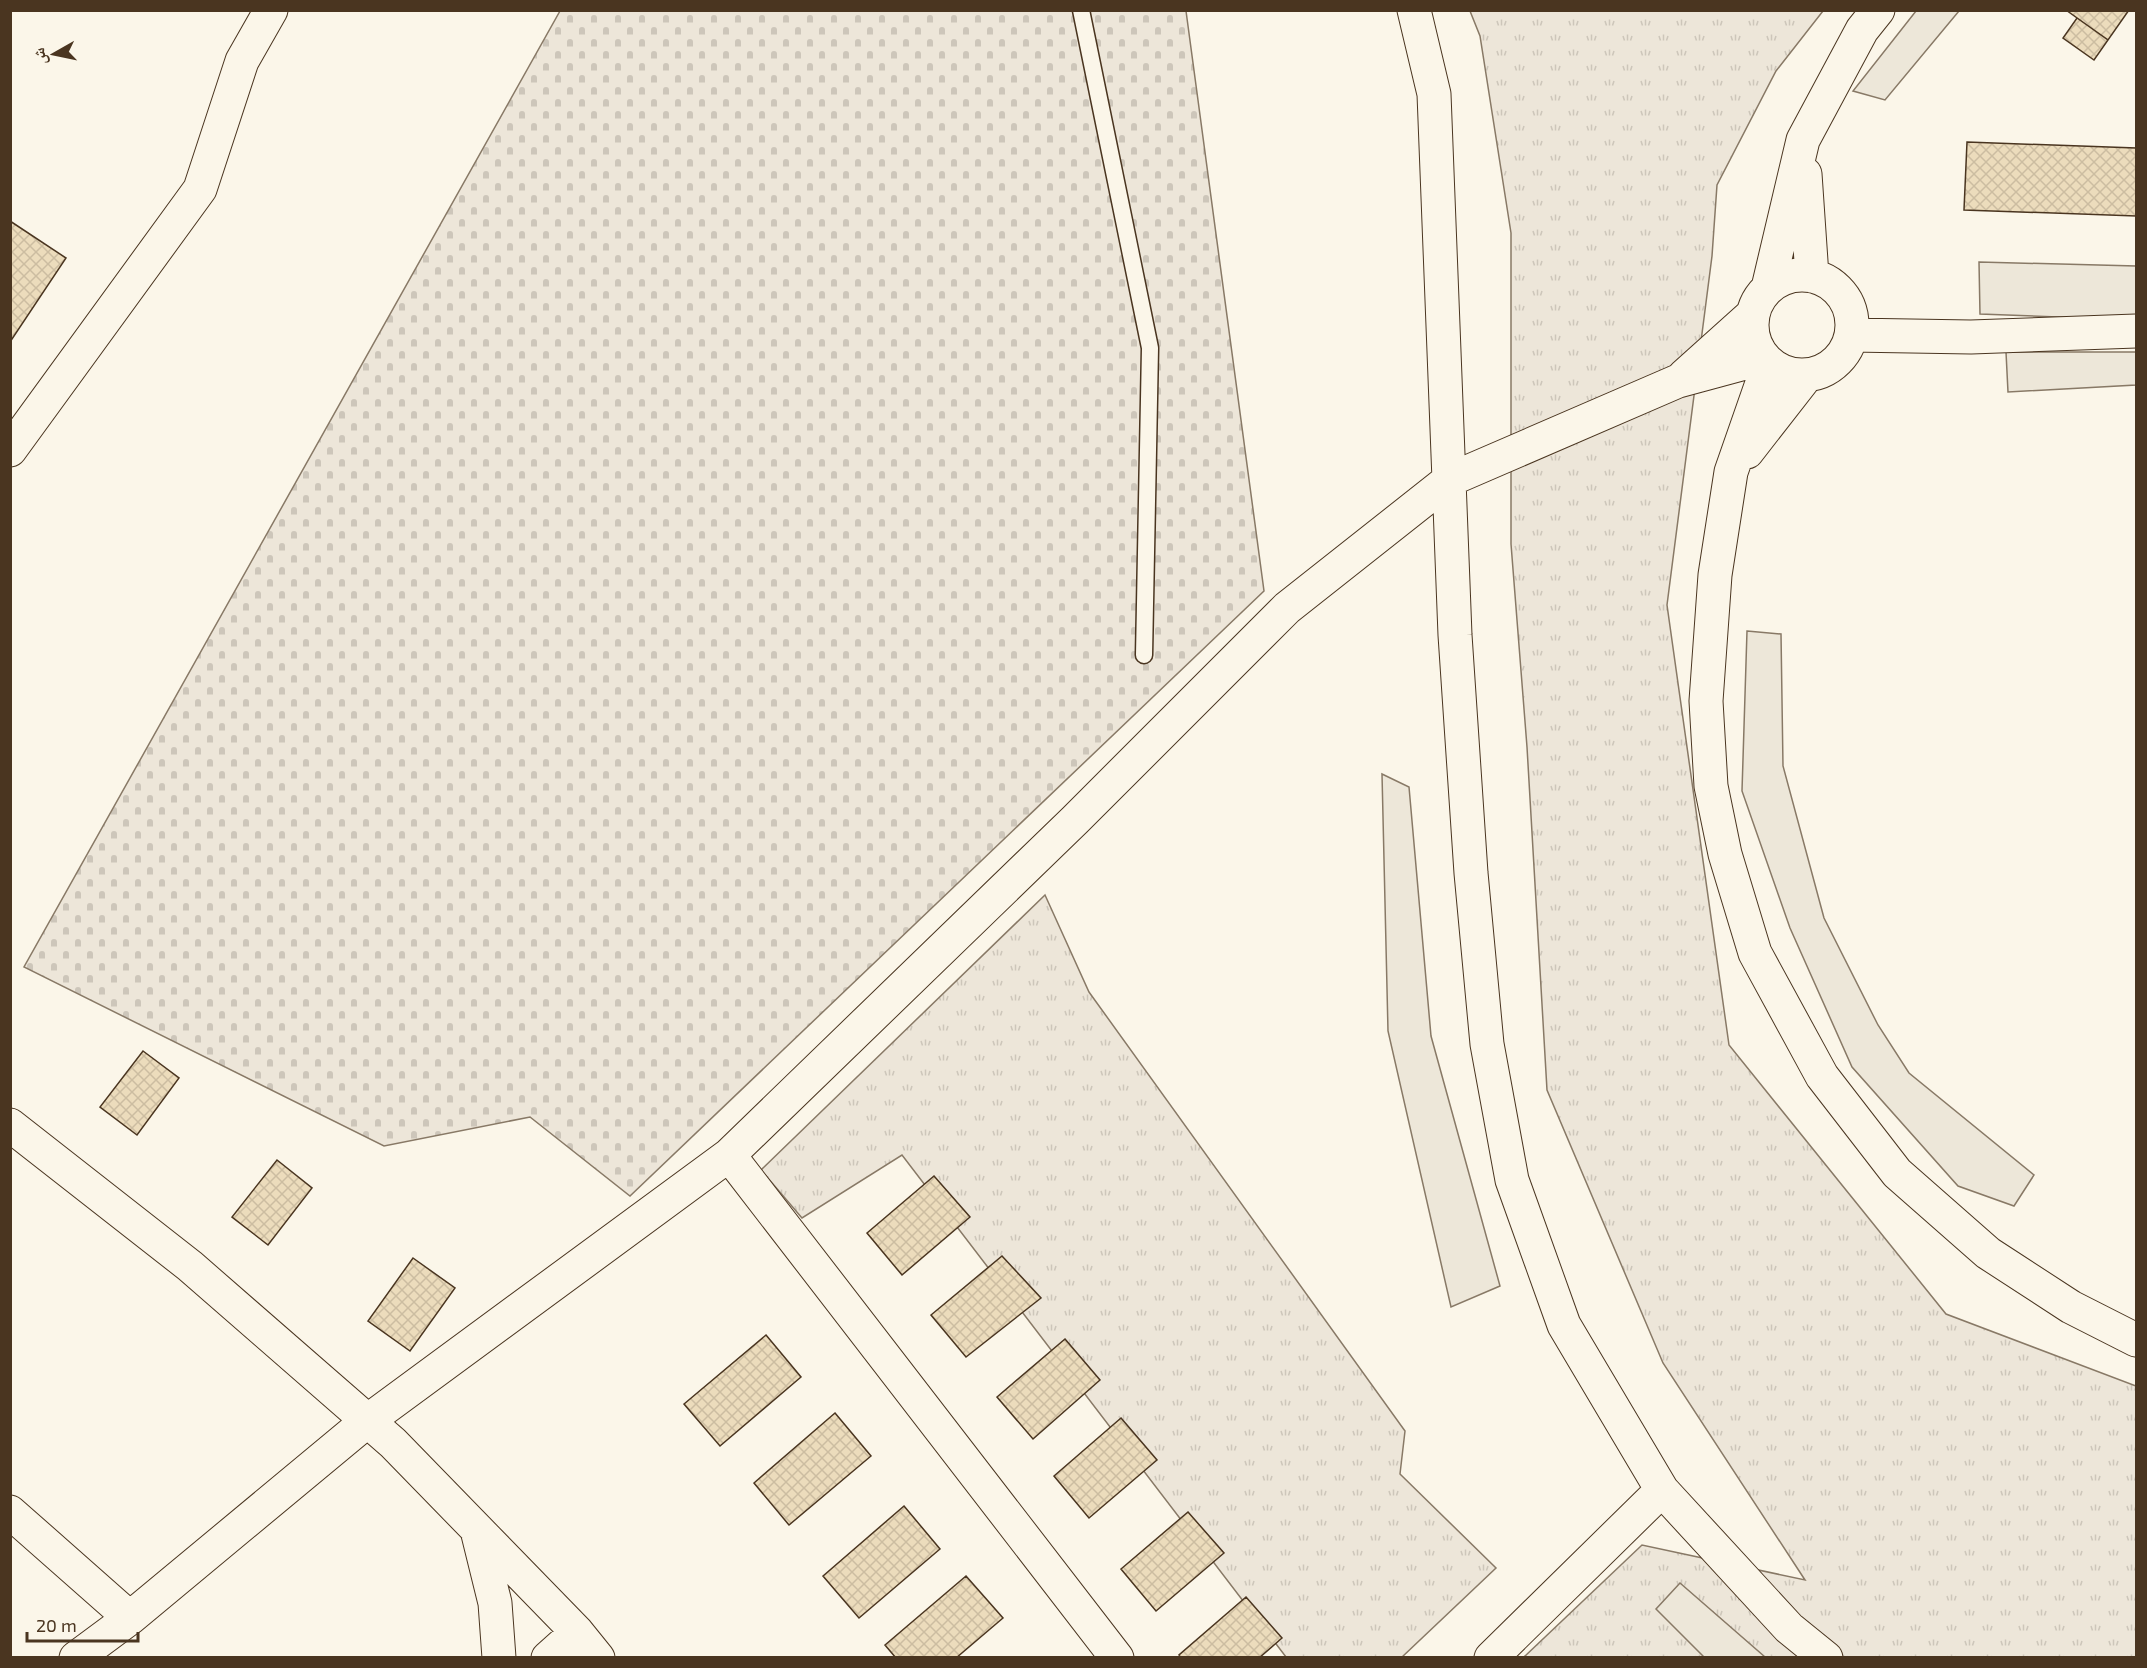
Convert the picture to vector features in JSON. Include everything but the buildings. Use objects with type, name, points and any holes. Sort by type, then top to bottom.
[{"type":"street","points":[[14,438],[200,189],[242,61],[272,10]]},
{"type":"street","points":[[1414,10],[1434,94],[1455,635],[1471,873],[1487,1044],[1512,1180],[1564,1325],[1662,1490],[1788,1628],[1826,1658]]},
{"type":"street","points":[[1678,381],[1760,301],[1781,279],[1796,276],[1812,276],[1827,282],[1839,291],[1847,304],[1851,320],[1851,335],[1846,350],[1836,362],[1823,371],[1807,375],[1787,373],[1766,361],[1756,345],[1752,330],[1760,301],[1803,140],[1862,30],[1878,10]]},
{"type":"street","points":[[1803,140],[1812,276]]},
{"type":"street","points":[[1851,335],[1971,337],[2136,331]]},
{"type":"street","points":[[76,1658],[130,1618],[366,1422],[729,1155],[1067,829],[1287,608],[1449,480],[1678,381],[1766,361]]},
{"type":"street","points":[[1766,361],[1731,472],[1715,575],[1706,700],[1710,775],[1725,854],[1755,953],[1822,1076],[1897,1173],[1988,1253],[2071,1307],[2136,1340]]},
{"type":"street","points":[[1731,472],[1807,375]]},
{"type":"street","points":[[10,1125],[190,1266],[366,1422],[393,1443],[588,1650]]},
{"type":"street","points":[[729,1155],[1117,1658]]},
{"type":"street","points":[[1491,1658],[1662,1490]]},
{"type":"street","points":[[10,1512],[130,1618]]},
{"type":"street","points":[[477,1530],[495,1603],[499,1658]]},
{"type":"street","points":[[548,1658],[588,1650]]},
{"type":"lane","points":[[1081,10],[1150,348],[1144,655]]},
{"type":"green space","points":[[560,11],[1186,11],[1264,591],[630,1196],[530,1117],[384,1146],[24,967]]},
{"type":"green space","points":[[1470,11],[1823,11],[1776,71],[1717,185],[1712,256],[1667,605],[1729,1045],[1946,1314],[2136,1386],[2136,1657],[1524,1657],[1642,1545],[1805,1580],[1663,1363],[1547,1090],[1527,747],[1511,544],[1511,233],[1480,36]]},
{"type":"green space","points":[[1045,895],[1089,992],[1405,1431],[1400,1474],[1496,1568],[1402,1657],[1286,1657],[902,1155],[802,1218],[761,1170]]},
{"type":"shaded area","points":[[1916,11],[1959,11],[1885,100],[1853,91]]},
{"type":"shaded area","points":[[1979,262],[2136,266],[2136,320],[1980,314]]},
{"type":"shaded area","points":[[2006,352],[2136,352],[2136,385],[2008,392]]},
{"type":"shaded area","points":[[1747,631],[1781,634],[1783,766],[1824,918],[1878,1025],[1909,1073],[2034,1175],[2014,1206],[1958,1186],[1852,1067],[1790,928],[1742,791]]},
{"type":"shaded area","points":[[1382,774],[1409,787],[1431,1036],[1500,1286],[1451,1307],[1388,1031]]},
{"type":"shaded area","points":[[1680,1583],[1765,1657],[1704,1657],[1656,1609]]}]
